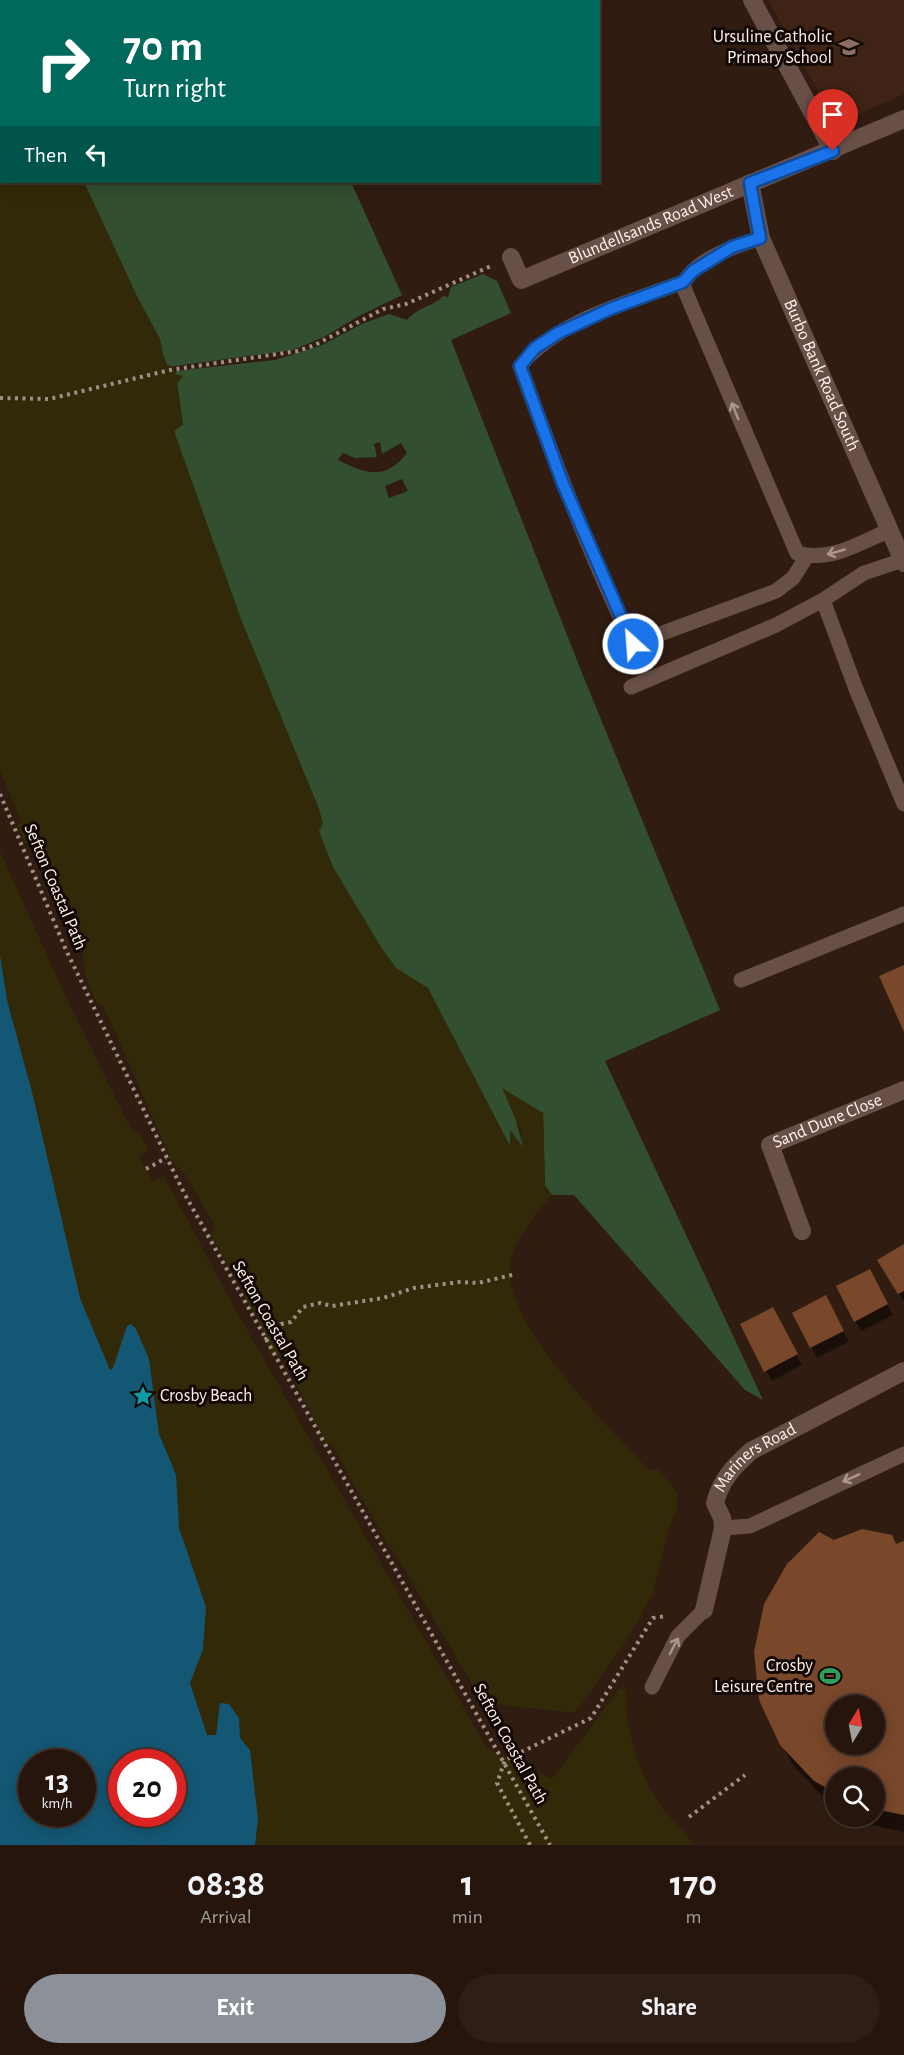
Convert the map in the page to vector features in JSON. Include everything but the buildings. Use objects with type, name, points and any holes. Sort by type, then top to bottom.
[{"type":"street","points":[[752,0],[833,151]]},
{"type":"street","name":"Blundellsands Road West","points":[[511,257],[521,280],[750,183],[833,151],[904,119]]},
{"type":"street","name":"Burbo Bank Road South","points":[[750,183],[760,238],[903,562]]},
{"type":"street","name":"Sand Dune Close","points":[[801,1231],[771,1145],[904,1090]]},
{"type":"street","name":"Mariners Road","points":[[704,1610],[723,1528],[722,1518],[715,1503],[720,1486],[733,1467],[751,1451],[904,1371]]},
{"type":"lane","points":[[760,238],[732,247],[693,271],[683,282],[610,309],[558,333],[535,348],[520,366],[563,484],[633,644],[776,591],[793,578],[807,556]]},
{"type":"lane","points":[[683,282],[738,420],[797,553],[807,556],[843,550],[890,530]]},
{"type":"lane","points":[[631,687],[776,625],[823,600],[864,573],[903,562]]},
{"type":"lane","points":[[823,600],[852,680],[904,804]]},
{"type":"lane","points":[[741,980],[904,914]]},
{"type":"lane","points":[[723,1528],[750,1526],[904,1454]]},
{"type":"lane","points":[[652,1687],[678,1636],[704,1610]]},
{"type":"path","points":[[0,398],[29,401],[49,399],[170,370],[298,351],[315,345],[383,309],[406,304],[511,257]]},
{"type":"path","name":"Sefton Coastal Path","points":[[0,794],[66,950],[166,1158],[225,1272],[505,1760],[550,1845]]},
{"type":"path","points":[[146,1169],[166,1158]]},
{"type":"path","points":[[265,1340],[282,1324],[291,1322],[303,1307],[320,1303],[332,1306],[383,1298],[414,1288],[460,1282],[478,1283],[516,1274]]},
{"type":"path","points":[[530,1845],[496,1783],[505,1760],[591,1719],[653,1618],[704,1610]]},
{"type":"path","points":[[689,1817],[745,1775]]},
{"type":"shaded area","name":"Ursuline Catholic Primary School","points":[[768,0],[904,0],[904,94],[836,124]]},
{"type":"green space","points":[[0,183],[351,183],[402,295],[359,316],[324,337],[293,350],[168,367],[160,349],[160,338],[0,212]]},
{"type":"green space","points":[[483,274],[497,281],[511,313],[451,340],[582,673],[720,1010],[605,1061],[763,1400],[745,1390],[574,1195],[552,1195],[545,1186],[543,1112],[516,1122],[524,1148],[510,1132],[519,1164],[0,401],[183,425],[177,382],[180,379],[175,374],[176,371],[275,360],[322,345],[362,324],[389,314],[407,320],[443,296],[448,297],[451,287]],"holes":[[[380,442],[382,454],[401,443],[407,453],[391,468],[375,472],[358,469],[338,460],[343,453],[355,458],[377,457],[374,444]],[[402,479],[408,491],[389,498],[385,486]]]},
{"type":"sand","points":[[0,183],[84,183],[137,296],[160,339],[165,364],[174,367],[175,374],[183,376],[177,383],[183,425],[174,431],[241,619],[319,809],[323,823],[319,831],[333,867],[396,968],[428,988],[510,1146],[510,1130],[523,1147],[521,1132],[502,1088],[543,1113],[545,1186],[552,1195],[533,1218],[513,1253],[512,1286],[522,1313],[539,1343],[585,1401],[649,1470],[658,1469],[677,1492],[678,1508],[670,1525],[652,1596],[627,1640],[575,1713],[483,1703],[395,1553],[389,1547],[331,1443],[326,1444],[282,1355],[271,1357],[256,1314],[246,1302],[244,1291],[210,1235],[215,1227],[186,1175],[172,1162],[103,1006],[96,1002],[84,972],[81,932],[74,930],[73,906],[59,902],[31,846],[23,841],[17,827],[21,821],[0,771]]},
{"type":"sand","name":"Crosby Beach","points":[[0,851],[66,997],[131,1129],[141,1136],[149,1150],[138,1157],[153,1182],[164,1176],[234,1307],[487,1748],[552,1779],[619,1689],[627,1690],[629,1728],[637,1758],[648,1784],[662,1807],[695,1845],[0,1845]]},
{"type":"water","points":[[0,955],[7,1000],[33,1096],[80,1298],[110,1370],[113,1368],[127,1326],[131,1324],[136,1329],[149,1359],[159,1434],[176,1475],[179,1528],[206,1607],[203,1649],[190,1683],[207,1735],[216,1735],[220,1703],[229,1704],[239,1718],[240,1738],[250,1750],[258,1819],[255,1845],[0,1845]]},
{"type":"place","name":"Ursuline Catholic Primary School","points":[[849,47]]},
{"type":"place","name":"Crosby Beach","points":[[143,1396]]},
{"type":"place","name":"Crosby Leisure Centre","points":[[830,1676]]},
{"type":"route","points":[[633,644],[563,484],[520,366],[535,348],[558,333],[610,309],[683,282],[693,271],[732,247],[760,238],[750,183],[833,151]]}]
